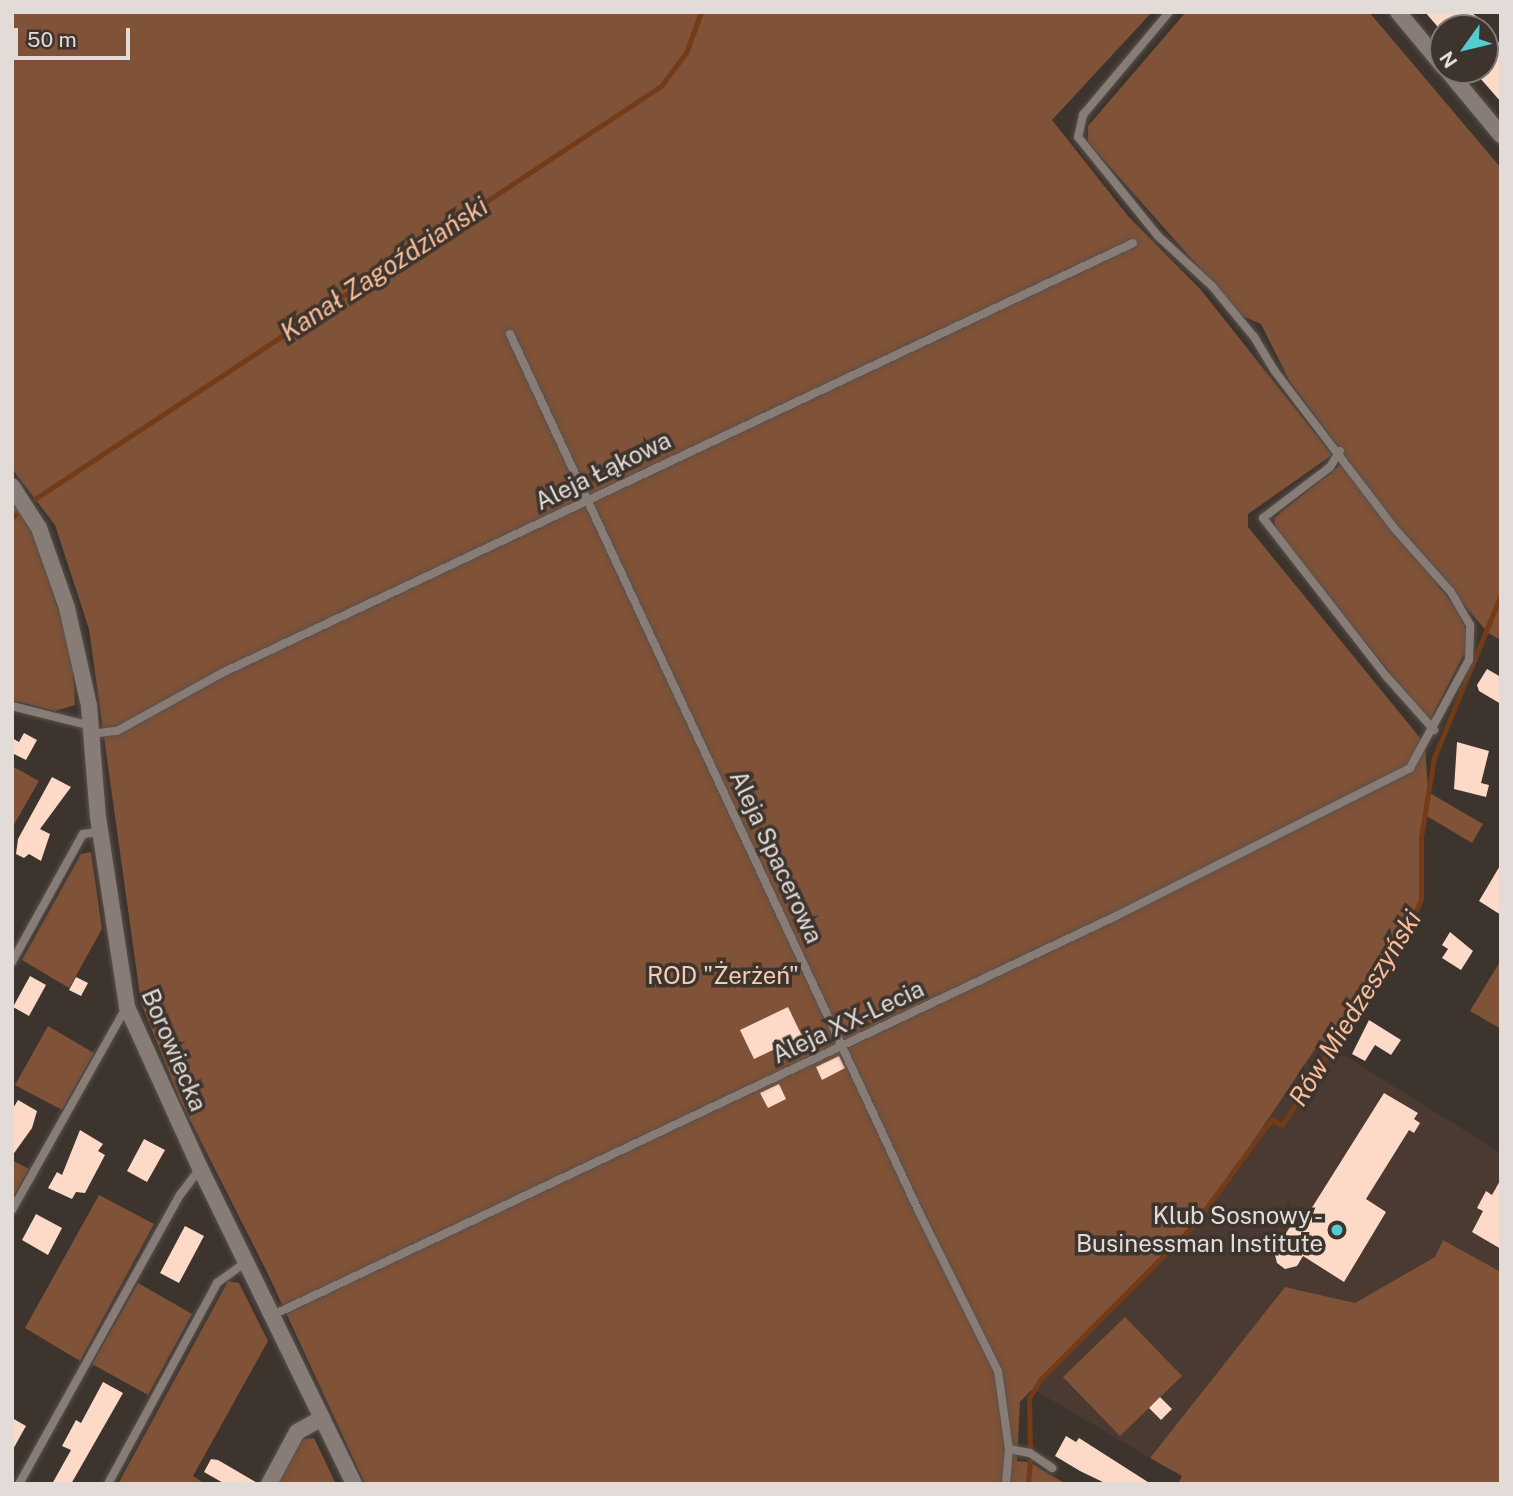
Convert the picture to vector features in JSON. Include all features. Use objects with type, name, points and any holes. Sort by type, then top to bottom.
[{"type":"street","points":[[1398,12],[1429,49]]},
{"type":"street","points":[[1459,84],[1501,135]]},
{"type":"street","name":"Borowiecka","points":[[12,486],[39,528],[68,608],[91,730],[100,832],[127,1007],[200,1168],[354,1484]]},
{"type":"street","points":[[269,1484],[297,1432],[322,1418]]},
{"type":"lane","name":"Aleja XX-Lecia","points":[[273,1315],[1331,811],[1410,768],[1434,730],[1469,660],[1470,625],[1450,591],[1395,529],[1340,451],[1212,286],[1157,236],[1093,160],[1078,137],[1080,123],[1169,12]]},
{"type":"lane","name":"Aleja Łąkowa","points":[[91,730],[117,731],[224,671],[1133,243]]},
{"type":"lane","name":"Aleja Spacerowa","points":[[510,334],[842,1046],[998,1371],[1009,1449],[1006,1484]]},
{"type":"lane","points":[[1340,451],[1330,467],[1263,518],[1387,677],[1434,730]]},
{"type":"lane","points":[[12,706],[91,730]]},
{"type":"lane","points":[[12,962],[83,834],[100,832]]},
{"type":"lane","points":[[12,1210],[127,1007]]},
{"type":"lane","points":[[19,1484],[180,1195],[200,1168]]},
{"type":"lane","points":[[108,1484],[217,1283],[247,1261]]},
{"type":"lane","points":[[1009,1449],[1030,1453],[1052,1468]]},
{"type":"shaded area","points":[[1321,1041],[1501,1153],[1501,1272],[1443,1240],[1435,1257],[1355,1303],[1285,1287],[1150,1458],[1033,1389],[1209,1207]]},
{"type":"green space","name":"ROD \"Żerżeń\"","points":[[12,12],[1152,12],[1052,120],[1128,216],[1201,290],[1332,455],[1248,514],[1248,527],[1425,744],[1428,792],[1483,824],[1472,843],[1425,815],[1419,908],[1331,1049],[1320,1042],[1209,1207],[1020,1402],[1017,1461],[1029,1462],[1066,1484],[365,1484],[268,1274],[180,1100],[141,1003],[89,629],[55,525],[12,469]]},
{"type":"green space","points":[[1186,12],[1369,12],[1501,168],[1501,640],[1488,633],[1403,533],[1290,382],[1261,324],[1242,316],[1088,142],[1088,126]]},
{"type":"green space","points":[[1344,462],[1457,610],[1466,630],[1468,646],[1429,722],[1276,529],[1274,519],[1280,513]]},
{"type":"green space","points":[[12,499],[33,535],[72,651],[75,705],[55,711],[12,700]]},
{"type":"green space","points":[[12,766],[39,781],[12,828]]},
{"type":"green space","points":[[91,852],[102,929],[69,988],[22,960],[81,854]]},
{"type":"green space","points":[[1501,960],[1501,1029],[1470,1011]]},
{"type":"green space","points":[[48,1026],[94,1053],[62,1110],[15,1085]]},
{"type":"green space","points":[[12,1160],[29,1169],[12,1199]]},
{"type":"green space","points":[[99,1195],[154,1224],[80,1361],[25,1328]]},
{"type":"green space","points":[[1443,1240],[1501,1272],[1501,1484],[1178,1484],[1182,1476],[1150,1458],[1285,1287],[1355,1303],[1435,1257]]},
{"type":"green space","points":[[228,1281],[239,1283],[268,1341],[193,1476],[205,1484],[118,1484]]},
{"type":"green space","points":[[138,1283],[192,1314],[148,1395],[92,1364]]},
{"type":"green space","points":[[1125,1317],[1182,1376],[1120,1436],[1063,1377]]},
{"type":"green space","points":[[314,1438],[336,1484],[278,1484],[303,1439]]},
{"type":"building","points":[[1425,12],[1473,14],[1429,14],[1429,17]]},
{"type":"building","points":[[1499,43],[1501,46],[1501,102],[1485,84],[1499,84]]},
{"type":"building","points":[[1487,669],[1501,677],[1501,704],[1479,691],[1477,685]]},
{"type":"building","points":[[24,733],[37,740],[26,760],[12,753],[12,738],[19,742]]},
{"type":"building","points":[[1457,742],[1489,751],[1481,783],[1489,785],[1486,797],[1454,789]]},
{"type":"building","points":[[52,777],[71,787],[40,829],[50,834],[41,861],[29,854],[24,858],[16,854],[18,839]]},
{"type":"building","points":[[1501,864],[1501,915],[1479,901]]},
{"type":"building","points":[[1450,932],[1473,951],[1461,970],[1442,958],[1448,949],[1442,945]]},
{"type":"building","points":[[30,976],[46,985],[29,1016],[13,1007]]},
{"type":"building","points":[[76,977],[88,983],[81,996],[69,990]]},
{"type":"building","points":[[788,1007],[802,1036],[754,1059],[740,1030]]},
{"type":"building","points":[[1369,1020],[1401,1040],[1391,1055],[1375,1045],[1365,1061],[1352,1054]]},
{"type":"building","points":[[839,1056],[845,1068],[822,1080],[816,1067]]},
{"type":"building","points":[[779,1084],[786,1099],[768,1108],[760,1093]]},
{"type":"building","points":[[1384,1093],[1418,1113],[1414,1119],[1420,1123],[1414,1133],[1409,1130],[1366,1199],[1386,1212],[1344,1282],[1303,1256],[1297,1266],[1285,1269],[1277,1263],[1274,1251],[1294,1221],[1299,1224],[1313,1206]]},
{"type":"building","points":[[18,1100],[37,1111],[32,1128],[12,1156],[12,1110]]},
{"type":"building","points":[[80,1130],[103,1144],[98,1151],[105,1155],[85,1193],[76,1192],[72,1199],[48,1188],[57,1172],[62,1175]]},
{"type":"building","points":[[144,1139],[165,1150],[147,1182],[127,1171]]},
{"type":"building","points":[[1501,1179],[1501,1249],[1472,1232],[1483,1211],[1477,1208],[1486,1191],[1492,1195]]},
{"type":"building","points":[[36,1214],[62,1228],[48,1255],[22,1240]]},
{"type":"building","points":[[185,1226],[204,1236],[179,1283],[160,1273]]},
{"type":"building","points":[[103,1382],[123,1393],[71,1484],[52,1484],[71,1450],[62,1446],[76,1420],[81,1423]]},
{"type":"building","points":[[1160,1397],[1172,1409],[1161,1420],[1149,1408]]},
{"type":"building","points":[[12,1418],[26,1426],[12,1451]]},
{"type":"building","points":[[1066,1436],[1076,1442],[1079,1438],[1151,1484],[1107,1484],[1080,1471],[1055,1456]]},
{"type":"building","points":[[211,1459],[218,1460],[259,1484],[225,1484],[204,1472]]},
{"type":"waterway","name":"Kanał Zagoździański","points":[[35,499],[661,86],[686,53],[701,12]]},
{"type":"waterway","name":"Rów Miedzeszyński","points":[[1030,1450],[1029,1398],[1041,1379],[1193,1226],[1272,1119],[1282,1125],[1411,923],[1421,900],[1421,837],[1434,758],[1501,595]]},
{"type":"waterway","name":"Rów Miedzeszyński","points":[[1028,1484],[1030,1461]]},
{"type":"place","name":"Klub Sosnowy - Businessman Institute","points":[[1337,1230]]}]
